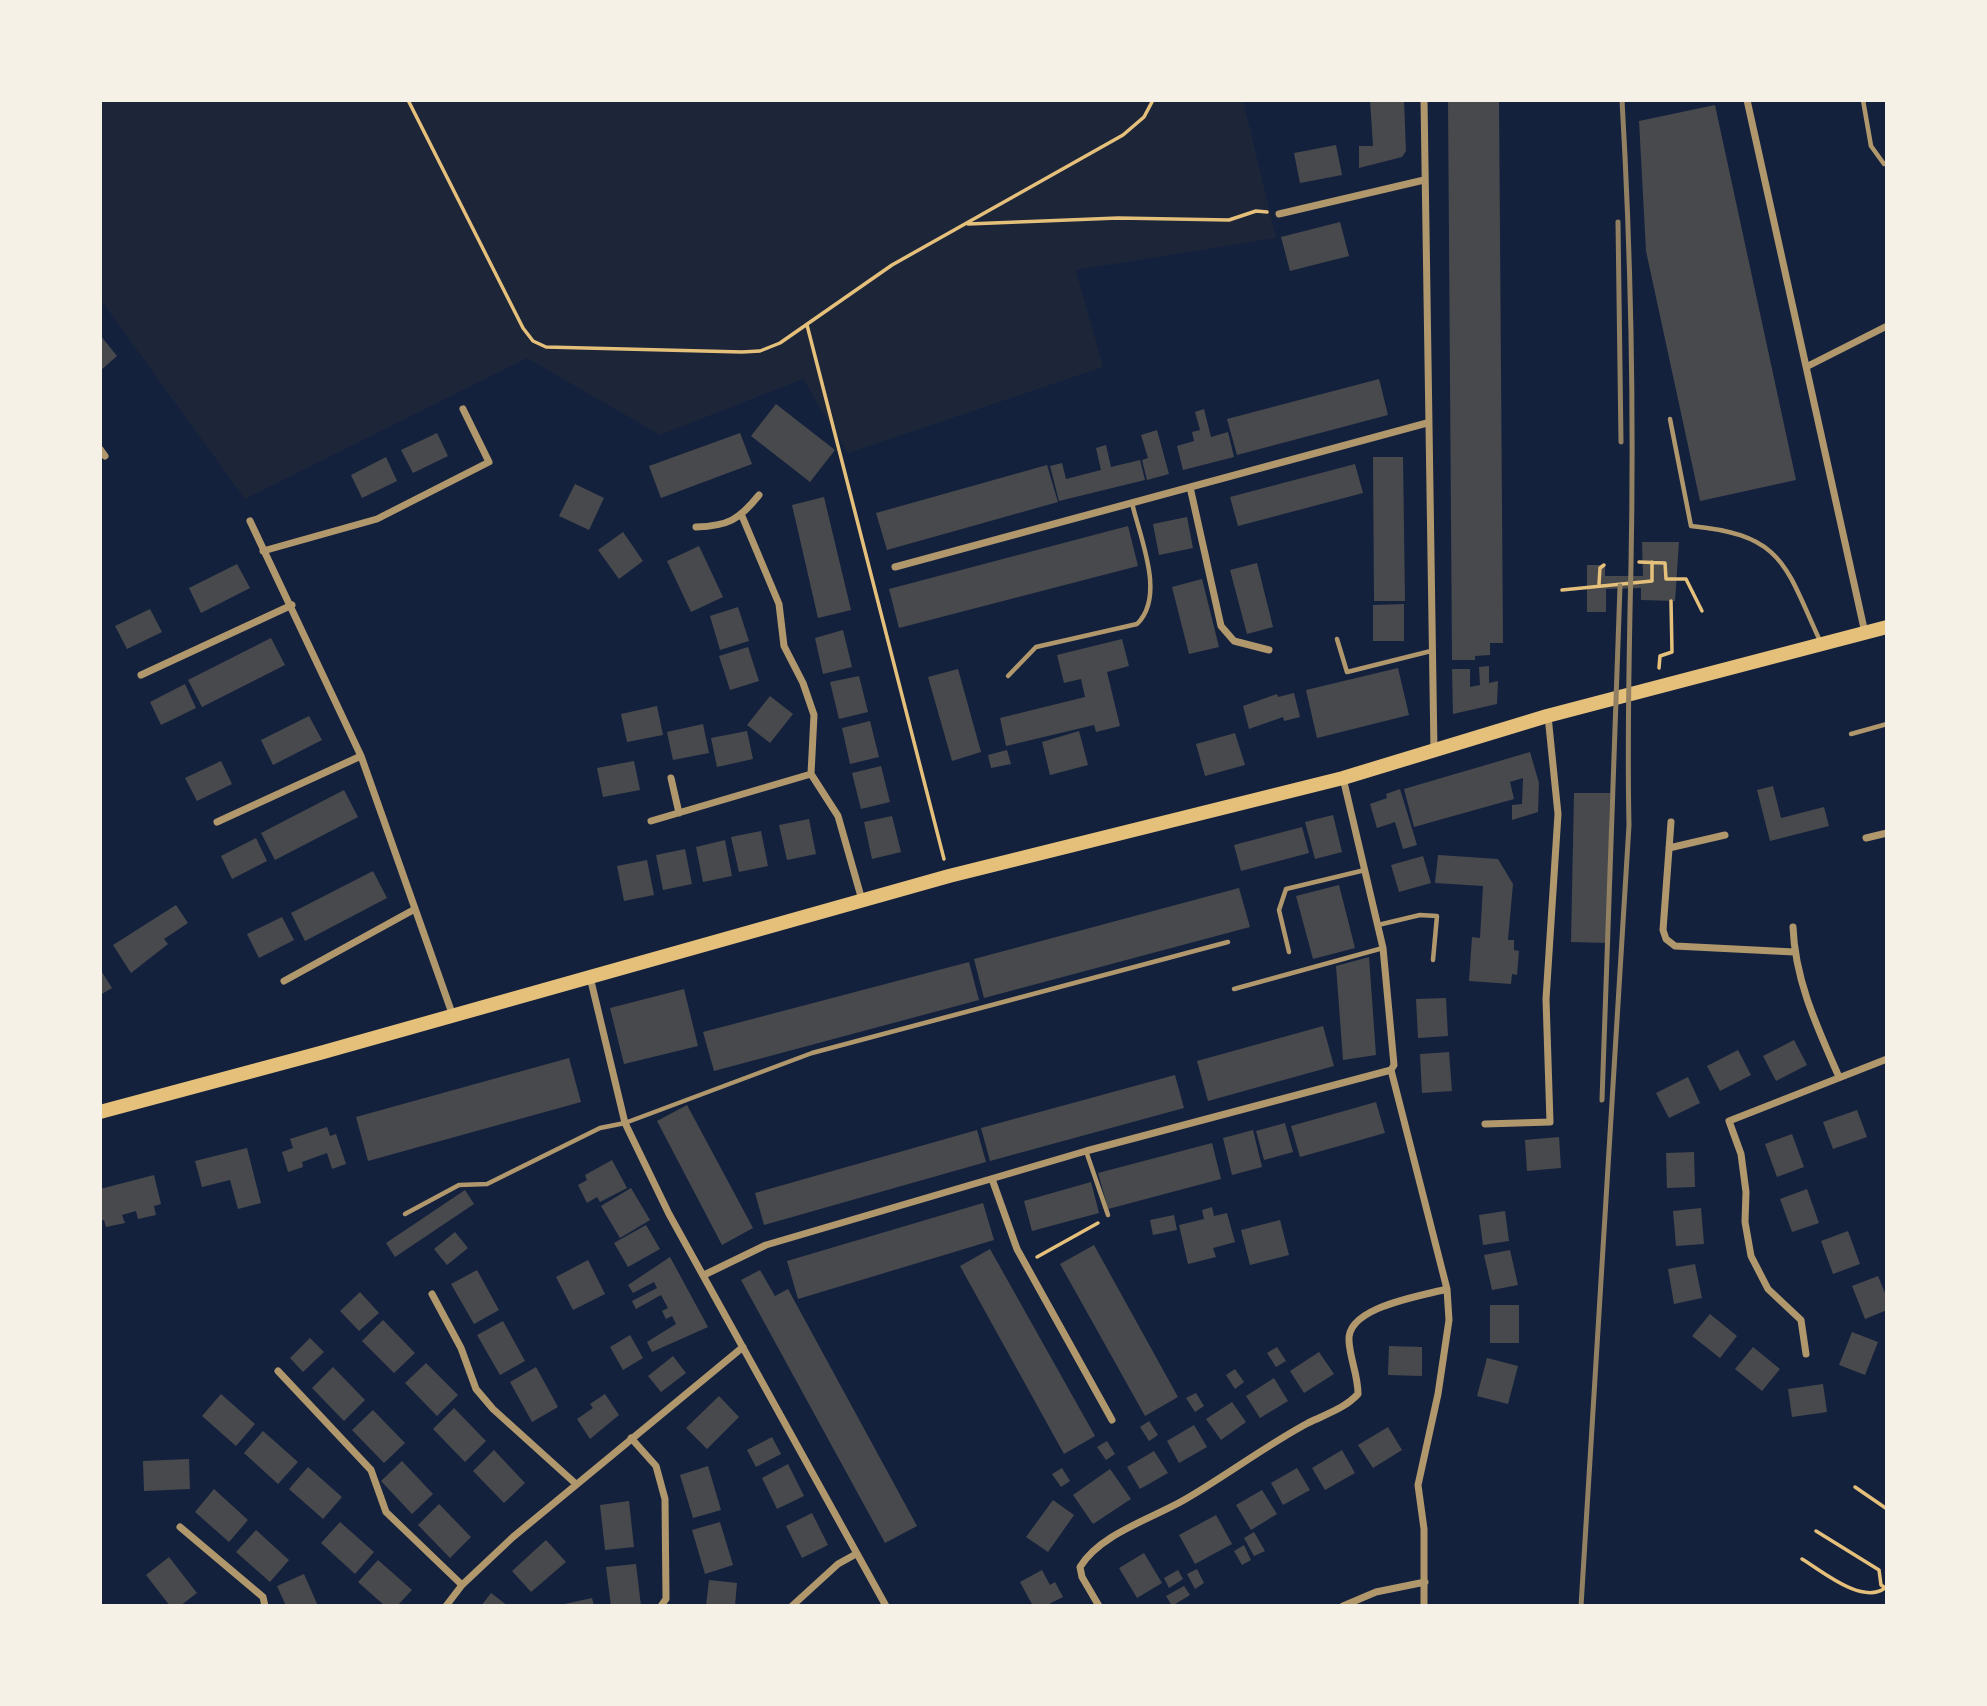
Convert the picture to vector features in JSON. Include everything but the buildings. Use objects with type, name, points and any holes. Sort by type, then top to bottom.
[{"type":"main road","points":[[100,1112],[453,1016],[948,876],[1343,778],[1697,670],[1778,649],[1821,643],[1887,627]]},
{"type":"street","points":[[1424,100],[1434,752]]},
{"type":"street","points":[[1747,100],[1865,632]]},
{"type":"street","points":[[1279,214],[1424,180]]},
{"type":"street","points":[[1808,366],[1887,326]]},
{"type":"street","points":[[263,551],[377,519],[489,462],[463,410]]},
{"type":"street","points":[[895,567],[1427,423]]},
{"type":"street","points":[[1190,487],[1221,626],[1234,641],[1269,650]]},
{"type":"street","points":[[696,527],[717,526],[742,516],[759,495]]},
{"type":"street","points":[[742,516],[779,604],[784,646],[803,683],[814,715],[811,774],[838,816],[862,900]]},
{"type":"street","points":[[250,521],[292,605],[361,756],[453,1016]]},
{"type":"street","points":[[141,675],[292,605]]},
{"type":"street","points":[[1485,1124],[1550,1122],[1546,999],[1558,814],[1548,716]]},
{"type":"street","points":[[217,822],[361,756]]},
{"type":"street","points":[[650,821],[811,774]]},
{"type":"street","points":[[671,778],[679,813]]},
{"type":"street","points":[[1343,778],[1383,948],[1394,1065],[1391,1070],[1447,1289],[1449,1320],[1438,1394],[1418,1485],[1426,1582],[1424,1606]]},
{"type":"street","points":[[1671,822],[1663,930],[1666,939],[1675,946],[1794,952]]},
{"type":"street","points":[[1866,838],[1887,833]]},
{"type":"street","points":[[1669,848],[1725,835]]},
{"type":"street","points":[[284,981],[415,909]]},
{"type":"street","points":[[1793,927],[1794,952],[1810,1010],[1839,1077]]},
{"type":"street","points":[[590,977],[625,1123],[669,1214],[886,1606]]},
{"type":"street","points":[[1806,1354],[1801,1320],[1768,1289],[1751,1256],[1745,1222],[1746,1192],[1741,1154],[1729,1121],[1887,1059]]},
{"type":"street","points":[[704,1275],[766,1245],[1086,1152],[1391,1070]]},
{"type":"street","points":[[992,1179],[1011,1236],[1112,1420]]},
{"type":"street","points":[[1099,1606],[1082,1577],[1080,1567],[1086,1558],[1114,1537],[1184,1500],[1308,1423],[1347,1406],[1358,1394],[1358,1377],[1348,1340],[1352,1325],[1360,1316],[1447,1289]]},
{"type":"street","points":[[432,1294],[461,1348],[476,1389],[493,1409],[576,1484]]},
{"type":"street","points":[[446,1606],[462,1585],[576,1484],[743,1347]]},
{"type":"street","points":[[278,1371],[371,1470],[386,1512],[462,1585]]},
{"type":"street","points":[[631,1438],[656,1466],[664,1499],[666,1599],[661,1606]]},
{"type":"street","points":[[180,1527],[263,1597],[265,1606]]},
{"type":"street","points":[[792,1606],[838,1563],[856,1554]]},
{"type":"street","points":[[1343,1606],[1376,1592],[1426,1582]]},
{"type":"lane","points":[[1863,100],[1871,146],[1884,164],[1887,163]]},
{"type":"lane","points":[[1670,419],[1691,526],[1719,529],[1754,538],[1783,562],[1821,643]]},
{"type":"lane","points":[[1008,676],[1036,647],[1137,624],[1147,614],[1151,596],[1132,502]]},
{"type":"lane","points":[[1337,639],[1347,672],[1431,651]]},
{"type":"lane","points":[[1851,734],[1887,724]]},
{"type":"lane","points":[[1289,952],[1279,911],[1286,889],[1366,870]]},
{"type":"lane","points":[[1378,925],[1420,915],[1437,916],[1433,960]]},
{"type":"lane","points":[[405,1214],[459,1185],[487,1184],[600,1128],[625,1123],[812,1053],[1228,942]]},
{"type":"lane","points":[[1234,989],[1383,948]]},
{"type":"lane","points":[[1086,1152],[1108,1215]]},
{"type":"path","points":[[408,100],[523,328],[533,341],[546,347],[741,352],[760,351],[780,343],[892,265],[1123,135],[1144,117],[1153,100]]},
{"type":"path","points":[[967,224],[1118,218],[1229,220],[1256,211],[1279,214]]},
{"type":"path","points":[[807,325],[948,876]]},
{"type":"path","points":[[1639,562],[1665,563],[1666,579],[1686,579],[1702,611]]},
{"type":"path","points":[[1562,590],[1652,580],[1652,562]]},
{"type":"path","points":[[1599,584],[1600,568],[1604,565]]},
{"type":"path","points":[[1659,668],[1660,656],[1672,652],[1671,601]]},
{"type":"path","points":[[1025,1263],[1088,1230],[1108,1215]]},
{"type":"path","points":[[1855,1487],[1887,1509]]},
{"type":"path","points":[[1802,1559],[1860,1592],[1886,1588],[1879,1570],[1816,1531]]},
{"type":"shaded area","points":[[100,100],[1243,100],[1276,238],[1076,270],[1103,367],[848,453],[803,379],[660,435],[527,358],[245,499],[100,299]]},
{"type":"railway","points":[[1581,1606],[1629,825],[1632,391],[1622,100]]},
{"type":"railway","points":[[1618,222],[1621,442]]},
{"type":"railway","points":[[1602,1100],[1620,586]]}]
